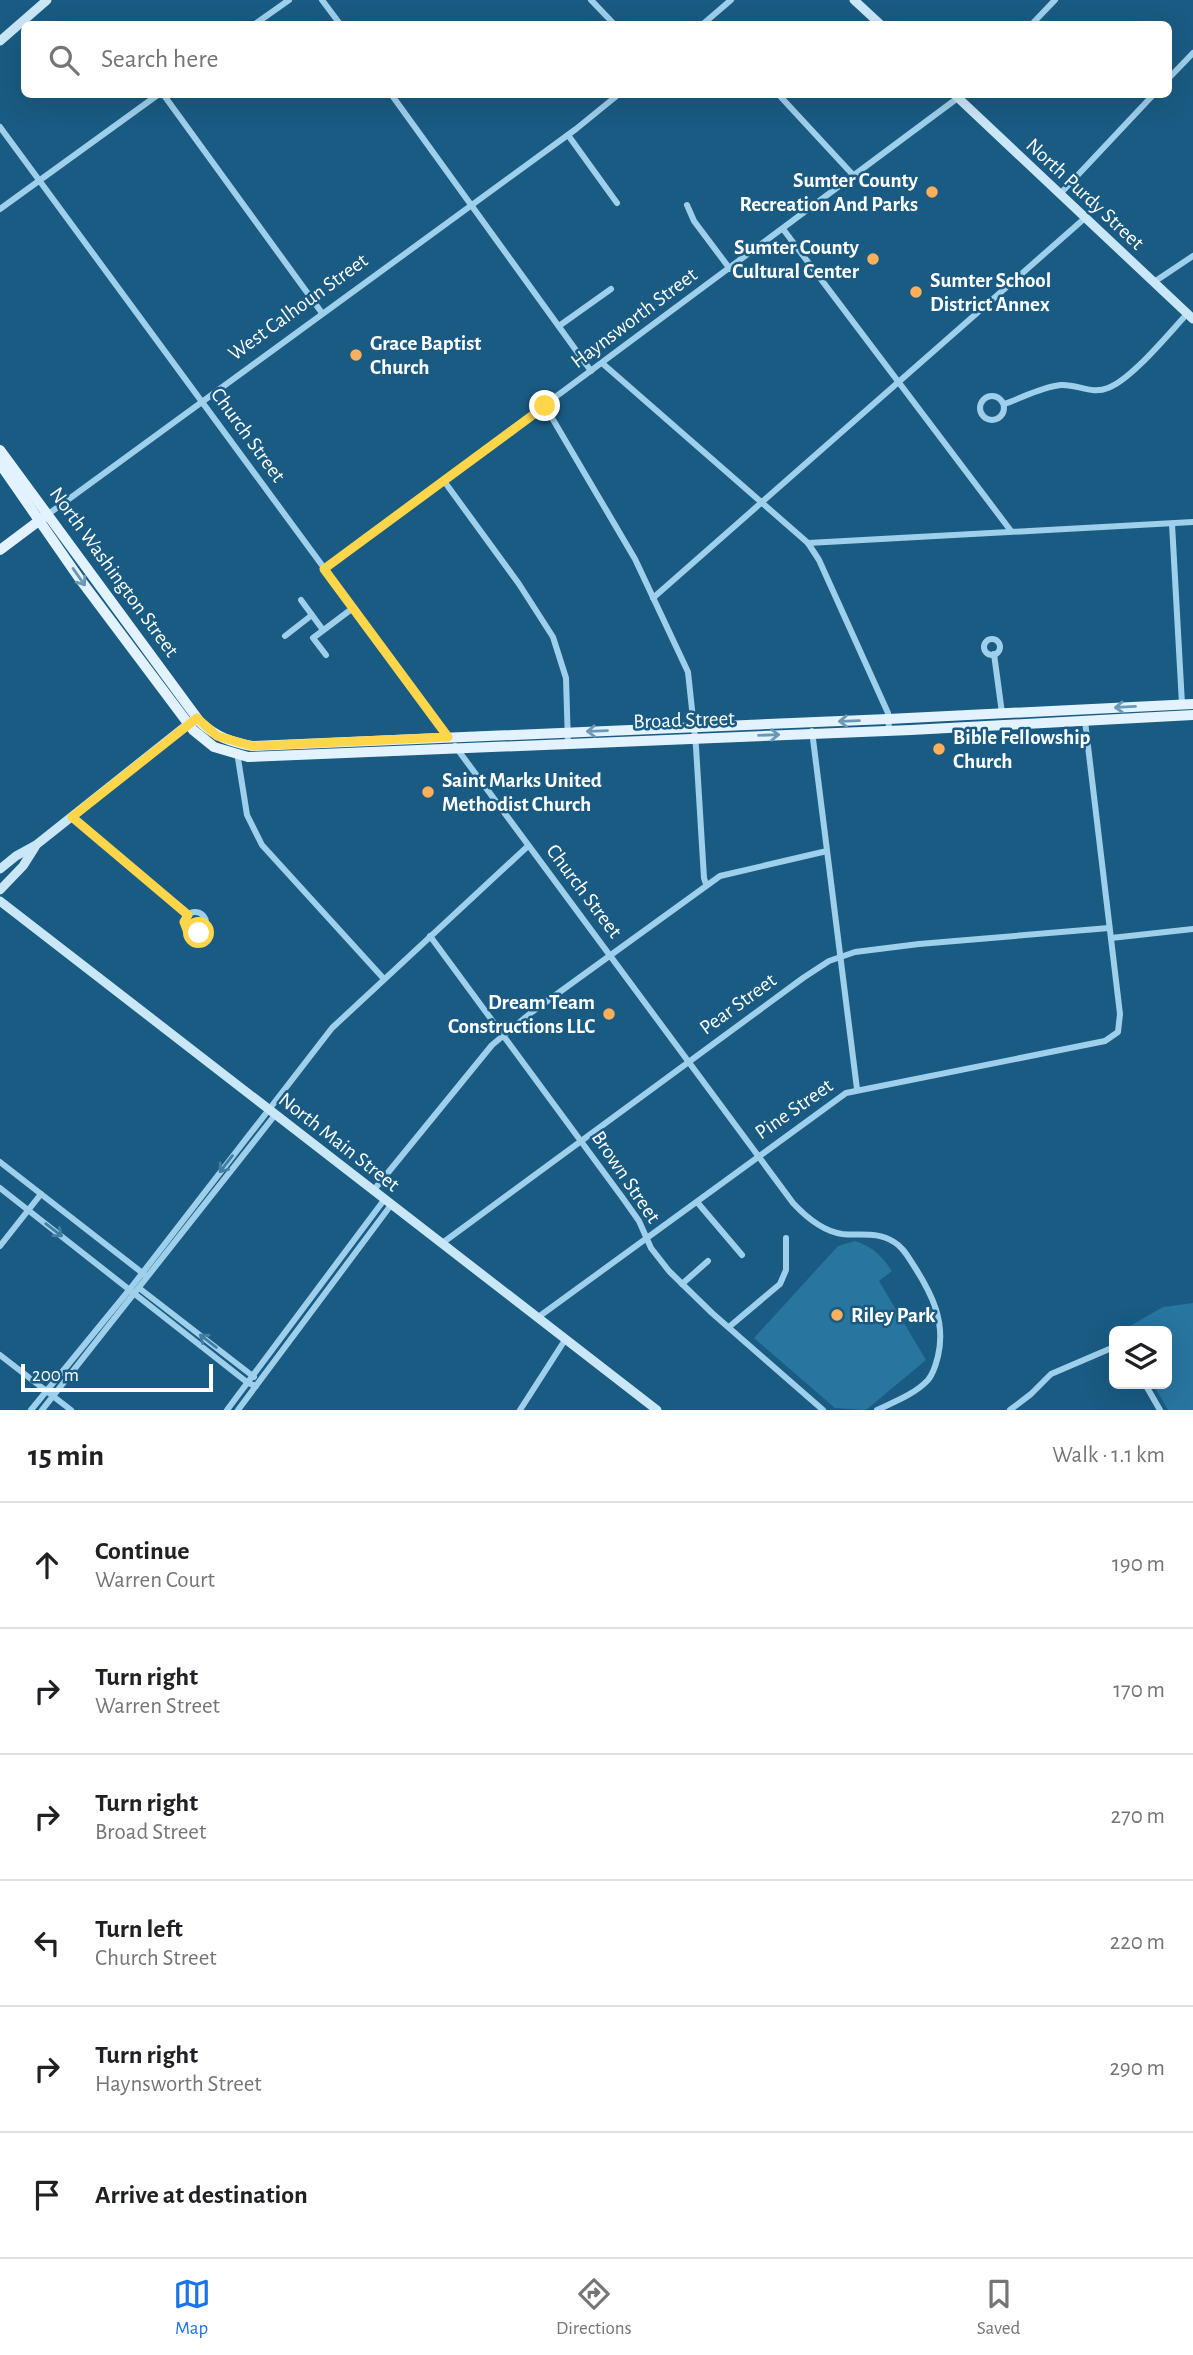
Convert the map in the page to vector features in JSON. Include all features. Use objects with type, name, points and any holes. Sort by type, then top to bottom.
[{"type":"main road","points":[[23,21],[47,0]]},
{"type":"main road","points":[[854,0],[877,21]]},
{"type":"main road","points":[[0,41],[21,23]]},
{"type":"main road","name":"North Purdy Street","points":[[960,98],[1190,316]]},
{"type":"main road","name":"North Washington Street","points":[[0,450],[43,518]]},
{"type":"main road","name":"North Washington Street","points":[[0,464],[43,518],[192,721]]},
{"type":"main road","name":"West Calhoun Street","points":[[0,550],[43,518]]},
{"type":"main road","name":"Broad Street","points":[[889,725],[1002,713],[1188,704]]},
{"type":"main road","name":"Broad Street","points":[[192,721],[217,736],[252,746],[448,737],[568,738],[1193,715]]},
{"type":"main road","points":[[0,869],[36,845],[192,721]]},
{"type":"main road","name":"Broad Street","points":[[192,721],[206,743],[238,755],[255,757],[456,748],[568,738]]},
{"type":"main road","points":[[0,890],[23,866],[36,845]]},
{"type":"main road","name":"North Main Street","points":[[0,901],[657,1410]]},
{"type":"street","points":[[259,21],[289,0]]},
{"type":"street","points":[[321,0],[338,21]]},
{"type":"street","points":[[591,0],[611,21]]},
{"type":"street","points":[[710,21],[731,0]]},
{"type":"street","points":[[1035,21],[1055,0]]},
{"type":"street","points":[[1172,75],[1193,53]]},
{"type":"street","points":[[0,209],[155,98]]},
{"type":"street","points":[[164,98],[322,313]]},
{"type":"street","points":[[394,98],[591,371]]},
{"type":"street","name":"West Calhoun Street","points":[[43,518],[568,135],[614,98]]},
{"type":"street","points":[[782,98],[854,176]]},
{"type":"street","name":"Haynsworth Street","points":[[324,569],[730,269],[955,98]]},
{"type":"street","points":[[1060,194],[1150,98]]},
{"type":"street","name":"Church Street","points":[[0,127],[793,1203],[812,1221],[841,1234],[886,1237],[902,1248],[937,1307],[941,1324],[940,1344],[929,1379],[877,1410]]},
{"type":"street","points":[[568,135],[617,203]]},
{"type":"street","points":[[687,205],[694,221],[730,269]]},
{"type":"street","points":[[653,598],[1085,218]]},
{"type":"street","points":[[783,229],[1012,531]]},
{"type":"street","points":[[1154,282],[1193,256]]},
{"type":"street","points":[[559,326],[611,289]]},
{"type":"street","points":[[1004,404],[1055,386],[1068,385],[1095,391],[1114,386],[1190,316]]},
{"type":"street","points":[[602,363],[808,543],[819,560],[878,689],[889,725]]},
{"type":"street","points":[[995,396],[1004,404],[1003,415],[996,420],[987,419],[981,413],[981,404],[987,397],[995,396]]},
{"type":"street","points":[[545,406],[621,535],[688,672],[706,884]]},
{"type":"street","points":[[443,481],[548,627],[564,669],[568,738]]},
{"type":"street","points":[[808,543],[1193,522]]},
{"type":"street","points":[[1172,524],[1188,704]]},
{"type":"street","points":[[301,600],[323,630]]},
{"type":"street","points":[[326,654],[313,638],[353,608]]},
{"type":"street","points":[[285,636],[313,615]]},
{"type":"street","points":[[994,654],[1002,713]]},
{"type":"street","points":[[1085,721],[1111,938],[1193,929]]},
{"type":"street","points":[[811,728],[857,1090]]},
{"type":"street","points":[[236,743],[247,815],[262,845],[384,979]]},
{"type":"street","points":[[72,817],[188,915]]},
{"type":"street","points":[[42,1410],[271,1112],[332,1028],[528,846]]},
{"type":"street","points":[[373,1191],[502,1035],[720,876],[827,850]]},
{"type":"street","name":"Pear Street","points":[[442,1244],[803,978],[840,957],[892,947],[1109,928]]},
{"type":"street","name":"Brown Street","points":[[430,936],[639,1221],[651,1248],[682,1284],[823,1410]]},
{"type":"street","name":"Pine Street","points":[[537,1318],[838,1097],[857,1090],[1105,1041],[1118,1032],[1120,1014],[1111,938]]},
{"type":"street","points":[[0,1162],[145,1275]]},
{"type":"street","points":[[0,1188],[256,1386]]},
{"type":"street","points":[[0,1246],[41,1194]]},
{"type":"street","points":[[227,1410],[388,1202]]},
{"type":"street","points":[[238,1410],[388,1202]]},
{"type":"street","points":[[697,1202],[742,1255]]},
{"type":"street","points":[[729,1327],[780,1284],[786,1270],[786,1238]]},
{"type":"street","points":[[682,1284],[708,1261]]},
{"type":"street","points":[[31,1410],[132,1292],[140,1288],[145,1275]]},
{"type":"street","points":[[140,1288],[253,1375],[256,1386]]},
{"type":"street","points":[[520,1410],[565,1340]]},
{"type":"street","points":[[1010,1410],[1051,1374],[1109,1349]]},
{"type":"street","points":[[0,1355],[71,1410]]},
{"type":"street","points":[[1149,1389],[1160,1410]]},
{"type":"shaded area","name":"Riley Park","points":[[855,1241],[876,1252],[892,1271],[879,1281],[926,1360],[866,1410],[835,1408],[754,1338],[838,1246]]},
{"type":"shaded area","points":[[1193,1303],[1193,1410],[1168,1410],[1156,1389],[1172,1389],[1172,1326],[1130,1326],[1163,1307]]},
{"type":"place","name":"Sumter County Recreation And Parks","points":[[932,192]]},
{"type":"place","name":"Sumter County Cultural Center","points":[[873,259]]},
{"type":"place","name":"Sumter School District Annex","points":[[916,292]]},
{"type":"place","name":"Grace Baptist Church","points":[[356,355]]},
{"type":"place","name":"Bible Fellowship Church","points":[[939,749]]},
{"type":"place","name":"Saint Marks United Methodist Church","points":[[428,792]]},
{"type":"place","name":"Dream Team Constructions LLC","points":[[609,1014]]},
{"type":"place","name":"Riley Park","points":[[837,1315]]},
{"type":"route","points":[[199,933],[187,930],[184,922],[188,915],[72,817],[197,718],[217,736],[252,746],[448,737],[324,569],[545,406]]}]
